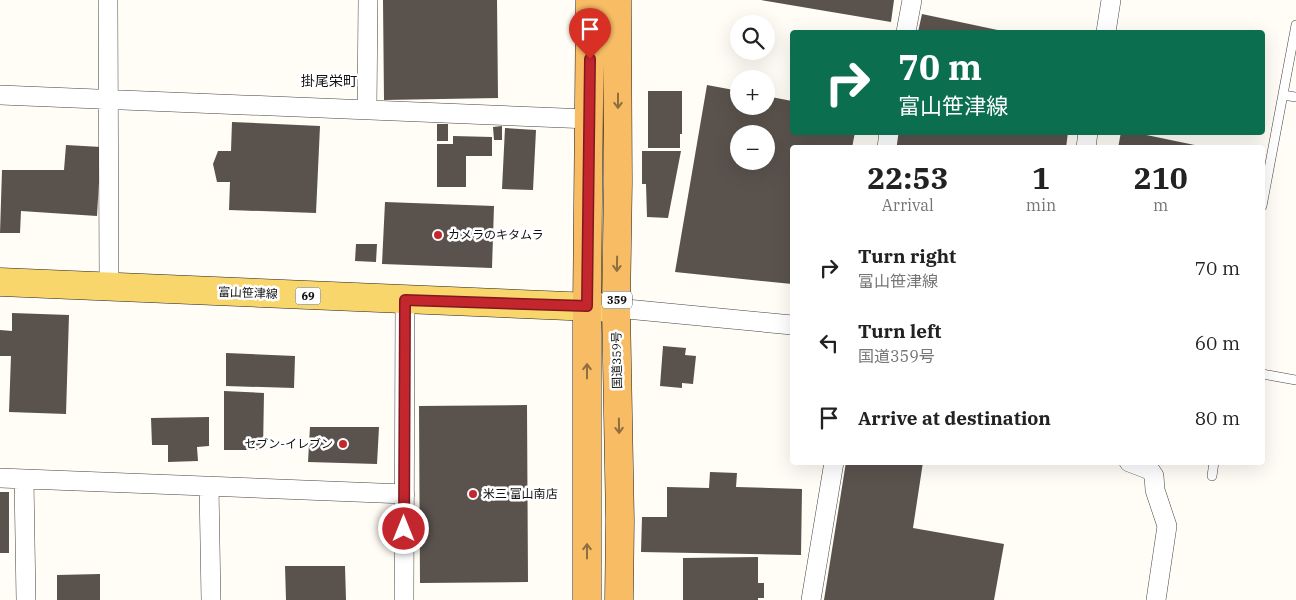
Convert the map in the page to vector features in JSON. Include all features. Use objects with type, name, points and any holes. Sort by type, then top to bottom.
[{"type":"highway","name":"359","points":[[587,600],[590,0]]},
{"type":"highway","name":"国道359号","points":[[617,0],[618,182],[616,308],[620,522],[619,600]]},
{"type":"main road","name":"富山笹津線","points":[[0,282],[616,308]]},
{"type":"street","points":[[108,0],[109,288]]},
{"type":"street","points":[[367,110],[368,0]]},
{"type":"street","points":[[906,30],[912,0]]},
{"type":"street","points":[[1106,30],[1111,0]]},
{"type":"street","points":[[0,95],[589,119]]},
{"type":"street","points":[[404,600],[405,300]]},
{"type":"street","points":[[616,308],[790,325]]},
{"type":"street","points":[[811,600],[834,465]]},
{"type":"street","points":[[1137,465],[1150,470],[1154,476],[1155,490],[1167,526],[1156,600]]},
{"type":"street","points":[[0,478],[404,494]]},
{"type":"street","points":[[24,479],[26,600]]},
{"type":"street","points":[[209,486],[211,600]]},
{"type":"lane","points":[[1265,190],[1296,25]]},
{"type":"lane","points":[[1283,95],[1296,98]]},
{"type":"lane","points":[[1265,375],[1296,380]]},
{"type":"lane","points":[[1212,476],[1214,465]]},
{"type":"building","points":[[383,0],[497,0],[498,98],[384,100]]},
{"type":"building","points":[[761,0],[894,0],[891,22]]},
{"type":"building","points":[[922,14],[998,30],[918,30]]},
{"type":"building","points":[[707,85],[730,89],[730,115],[775,115],[775,98],[790,101],[790,135],[854,135],[853,145],[790,145],[790,284],[675,272]]},
{"type":"building","points":[[648,91],[682,91],[682,134],[680,134],[680,148],[648,148]]},
{"type":"building","points":[[232,122],[320,126],[316,213],[229,210],[230,182],[217,182],[213,164],[218,151],[231,151]]},
{"type":"building","points":[[437,124],[448,124],[448,141],[437,141]]},
{"type":"building","points":[[502,126],[502,140],[494,140],[493,127]]},
{"type":"building","points":[[505,128],[536,130],[533,190],[502,189]]},
{"type":"building","points":[[898,135],[1068,135],[1066,145],[897,145]]},
{"type":"building","points":[[1120,135],[1146,135],[1195,145],[1119,145]]},
{"type":"building","points":[[453,136],[492,137],[492,156],[466,156],[466,187],[437,187],[437,144],[453,144]]},
{"type":"building","points":[[66,145],[101,147],[97,216],[21,211],[20,233],[0,233],[2,170],[64,170]]},
{"type":"building","points":[[642,151],[681,151],[668,218],[647,217],[646,184],[642,184]]},
{"type":"building","name":"カメラのキタムラ","points":[[385,202],[494,206],[492,268],[382,264]]},
{"type":"building","points":[[356,244],[377,244],[376,262],[355,261]]},
{"type":"building","points":[[12,313],[69,315],[66,414],[9,412],[11,356],[0,356],[0,330],[12,331]]},
{"type":"building","points":[[663,346],[686,348],[685,355],[696,356],[693,384],[682,383],[682,388],[660,386]]},
{"type":"building","points":[[226,353],[295,356],[294,388],[226,386]]},
{"type":"building","points":[[224,391],[264,393],[263,450],[224,450]]},
{"type":"building","name":"米三 富山南店","points":[[527,405],[528,582],[420,583],[419,406]]},
{"type":"building","points":[[209,417],[209,446],[197,447],[198,461],[168,462],[168,445],[152,445],[151,418]]},
{"type":"building","name":"セブン-イレブン","points":[[310,427],[379,427],[377,464],[308,462]]},
{"type":"building","points":[[846,465],[923,465],[913,528],[1004,544],[994,600],[824,600]]},
{"type":"building","points":[[710,472],[737,473],[736,487],[802,489],[801,555],[641,552],[642,517],[667,517],[667,487],[709,488]]},
{"type":"building","points":[[0,492],[9,492],[9,553],[0,553]]},
{"type":"building","points":[[758,557],[758,583],[764,583],[764,598],[758,598],[758,600],[683,600],[683,558]]},
{"type":"building","points":[[285,566],[345,566],[346,600],[286,600]]},
{"type":"building","points":[[100,574],[100,600],[57,600],[57,575]]},
{"type":"place","name":"カメラのキタムラ","points":[[438,235]]},
{"type":"place","name":"セブン-イレブン","points":[[343,444]]},
{"type":"place","name":"米三 富山南店","points":[[473,494]]},
{"type":"district","name":"掛尾栄町","points":[[329,81]]},
{"type":"route","points":[[404,529],[405,300],[587,306],[590,59]]}]
